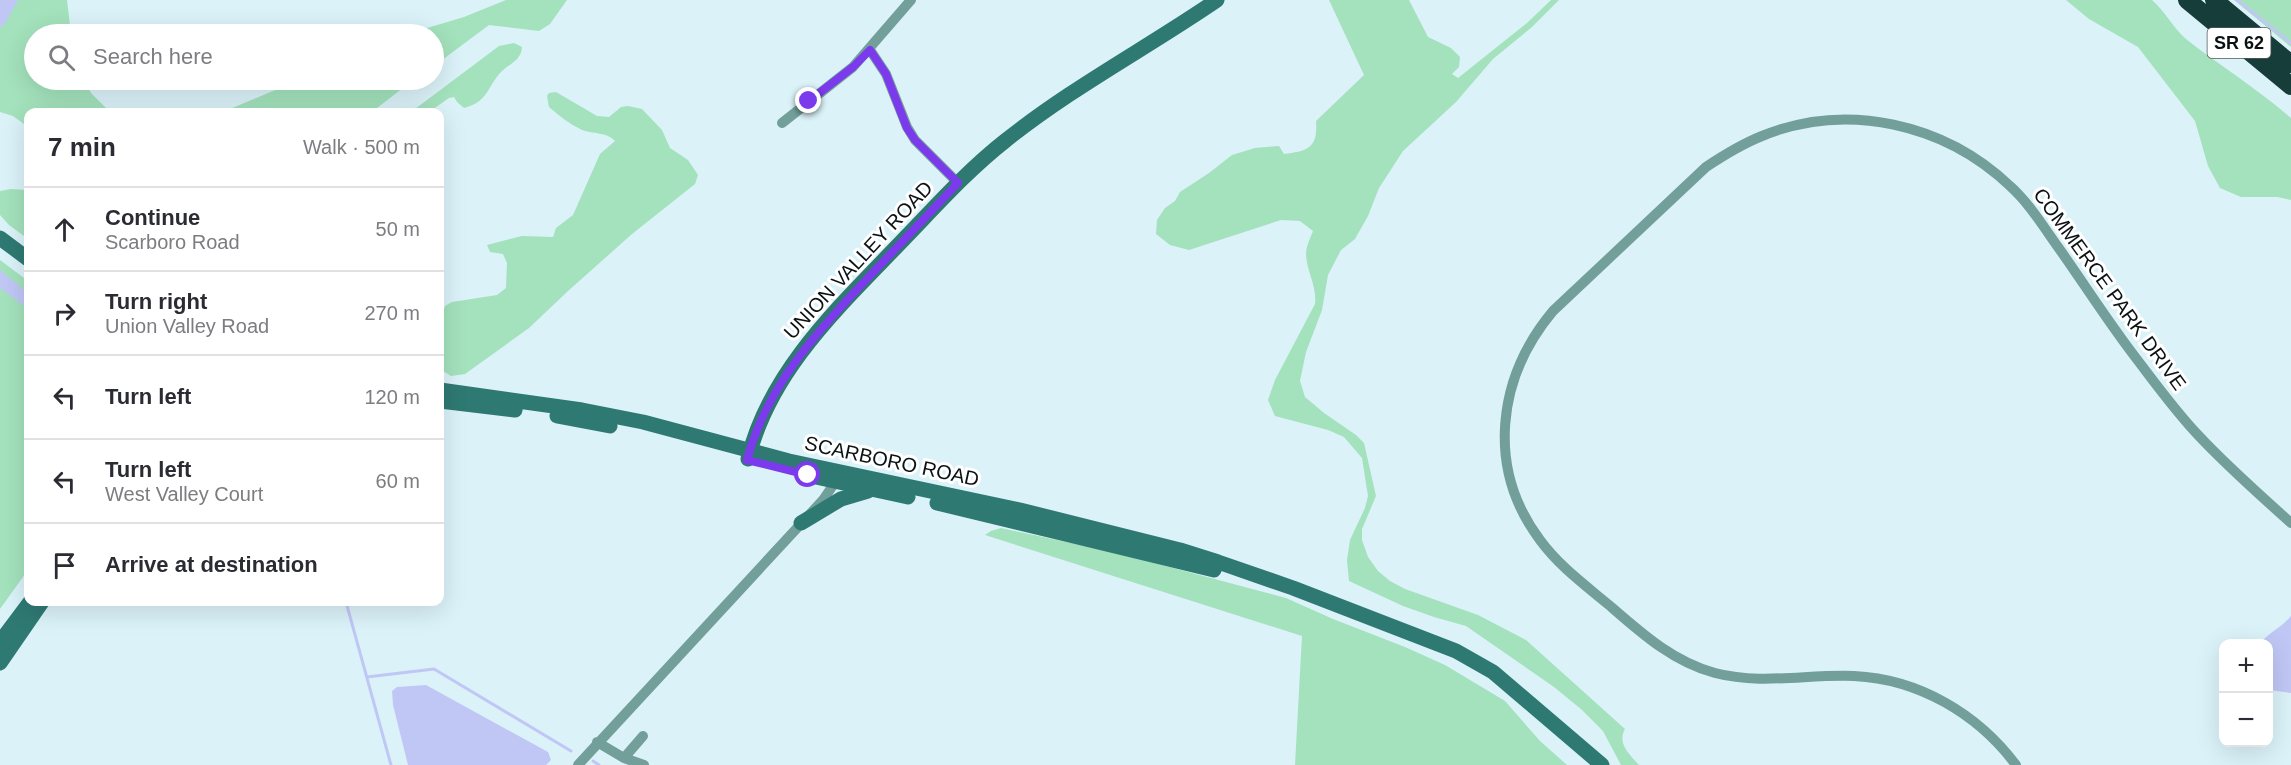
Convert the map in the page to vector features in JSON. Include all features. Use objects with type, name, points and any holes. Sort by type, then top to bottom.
[{"type":"highway","name":"SR 62","points":[[2187,0],[2291,86]]},
{"type":"highway","name":"SR 62","points":[[2214,0],[2291,64]]},
{"type":"main road","name":"UNION VALLEY ROAD","points":[[749,455],[755,435],[781,380],[796,358],[839,308],[958,183],[1004,141],[1047,110],[1217,0]]},
{"type":"main road","points":[[0,230],[24,247]]},
{"type":"main road","points":[[0,238],[24,256]]},
{"type":"main road","points":[[0,246],[24,264]]},
{"type":"main road","name":"SCARBORO ROAD","points":[[444,391],[592,412],[643,422],[749,455]]},
{"type":"main road","name":"SCARBORO ROAD","points":[[444,402],[570,418],[636,431],[838,477],[1020,510],[1180,550],[1293,588],[1456,651],[1493,672],[1602,765]]},
{"type":"main road","name":"SCARBORO ROAD","points":[[838,477],[873,490],[945,504],[1118,546],[1329,603]]},
{"type":"main road","points":[[801,523],[841,499],[873,490]]},
{"type":"main road","points":[[0,642],[27,606]]},
{"type":"main road","points":[[0,663],[39,606]]},
{"type":"street","points":[[782,123],[853,67],[911,0]]},
{"type":"street","points":[[870,50],[886,74],[907,128],[915,140],[958,183]]},
{"type":"street","name":"COMMERCE PARK DRIVE","points":[[2016,765],[2001,747],[1967,716],[1947,702],[1919,690],[1855,676],[1755,679],[1714,673],[1681,660],[1636,628],[1556,561],[1526,519],[1510,480],[1504,440],[1507,405],[1523,355],[1540,326],[1553,311],[1706,167],[1763,135],[1795,125],[1830,119],[1883,121],[1916,129],[1946,141],[1980,161],[2011,186],[2031,209],[2138,361],[2197,434],[2291,524]]},
{"type":"street","points":[[578,765],[823,500],[838,477]]},
{"type":"street","points":[[624,758],[643,736]]},
{"type":"street","points":[[597,742],[624,758],[644,765]]},
{"type":"green space","points":[[0,0],[67,0],[70,24],[24,24],[24,90],[90,90],[106,108],[24,108],[24,124],[13,116],[0,112]]},
{"type":"green space","points":[[506,0],[567,0],[550,24],[539,31],[489,25],[444,59],[444,24],[441,24]]},
{"type":"green space","points":[[1329,0],[1409,0],[1428,37],[1451,48],[1460,57],[1459,67],[1452,74],[1458,78],[1527,23],[1551,0],[1559,0],[1532,27],[1493,59],[1456,102],[1403,151],[1379,188],[1368,216],[1355,239],[1341,250],[1328,275],[1322,310],[1306,352],[1300,381],[1305,397],[1364,443],[1376,496],[1362,529],[1362,540],[1368,557],[1378,571],[1405,589],[1478,615],[1526,640],[1625,729],[1623,744],[1639,765],[1621,765],[1603,731],[1582,710],[1554,687],[1466,626],[1403,606],[1349,581],[1347,560],[1350,540],[1368,496],[1362,458],[1344,437],[1328,430],[1275,416],[1268,400],[1275,380],[1315,304],[1315,291],[1306,255],[1313,231],[1300,221],[1281,220],[1189,250],[1170,245],[1156,234],[1157,220],[1165,208],[1175,201],[1180,192],[1232,155],[1255,148],[1279,146],[1284,154],[1310,146],[1315,137],[1316,121],[1364,75]]},
{"type":"green space","points":[[2066,0],[2152,0],[2186,39],[2291,118],[2291,200],[2277,197],[2241,197],[2220,188],[2208,166],[2195,121],[2138,47],[2089,19]]},
{"type":"green space","points":[[2234,0],[2291,0],[2291,47]]},
{"type":"green space","points":[[514,43],[522,47],[520,56],[501,72],[478,102],[464,108],[454,97],[435,108],[416,108],[440,90],[444,90],[444,87],[499,46]]},
{"type":"green space","points":[[275,90],[400,90],[377,108],[232,108]]},
{"type":"green space","points":[[556,92],[597,116],[609,117],[621,107],[642,109],[662,130],[670,148],[688,160],[698,175],[695,184],[632,234],[529,328],[465,374],[451,376],[444,372],[445,306],[452,302],[497,295],[506,288],[507,263],[503,254],[490,252],[487,245],[522,236],[553,237],[556,228],[573,215],[600,154],[615,141],[604,135],[582,130],[569,122],[549,107],[547,96],[549,93]]},
{"type":"green space","points":[[24,190],[24,236],[0,215],[0,191]]},
{"type":"green space","points":[[0,260],[24,278],[24,576],[0,609]]},
{"type":"green space","points":[[1001,528],[1113,552],[1286,598],[1405,647],[1445,665],[1505,701],[1540,741],[1567,765],[1295,765],[1302,636],[985,535]]},
{"type":"water","points":[[0,0],[18,0],[6,22],[0,28]]},
{"type":"water","points":[[0,270],[24,290],[24,306],[0,288]]},
{"type":"water","points":[[2291,616],[2291,693],[2273,691],[2273,639],[2264,639]]},
{"type":"water","points":[[426,685],[548,752],[551,760],[546,765],[408,765],[393,705],[392,691],[397,687]]},
{"type":"waterway","points":[[2237,0],[2291,43]]},
{"type":"waterway","points":[[347,606],[391,765]]},
{"type":"waterway","points":[[367,677],[434,669],[571,751]]},
{"type":"waterway","points":[[593,761],[599,765]]},
{"type":"route","points":[[808,475],[747,460],[755,435],[781,380],[796,358],[839,308],[958,183],[922,149],[907,128],[886,74],[870,50],[853,67],[809,101]]}]
